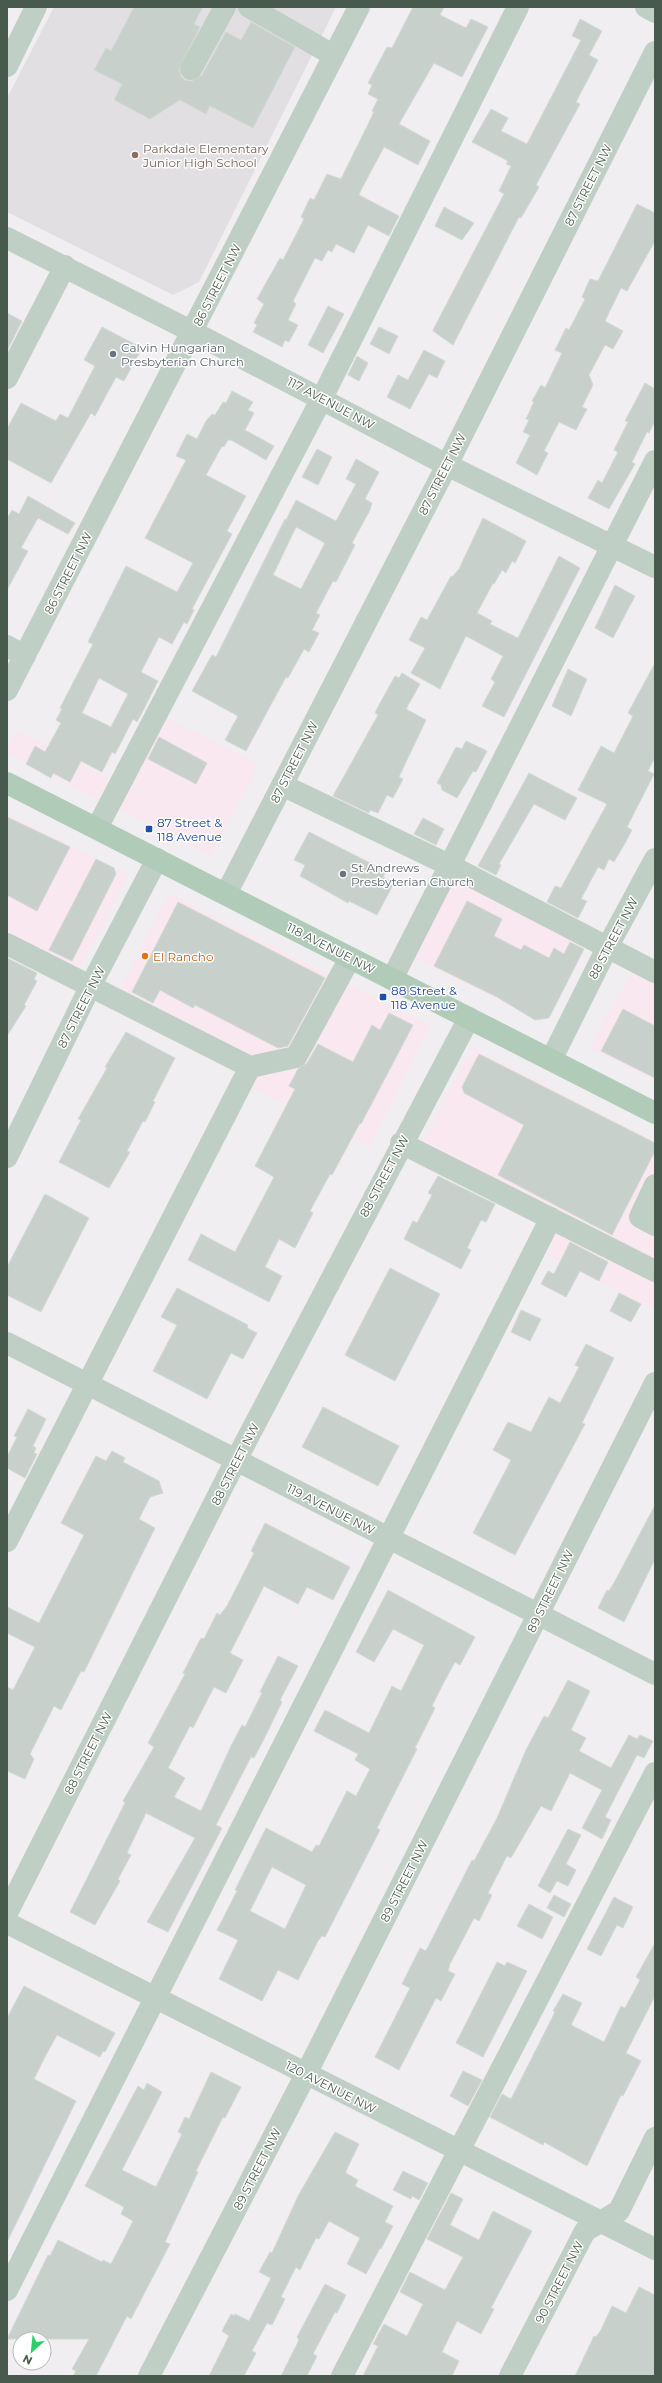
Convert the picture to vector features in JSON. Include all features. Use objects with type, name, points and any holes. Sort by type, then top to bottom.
[{"type":"main road","name":"118 AVENUE NW","points":[[7,783],[655,1113]]},
{"type":"street","points":[[7,66],[36,7]]},
{"type":"street","points":[[191,69],[225,7]]},
{"type":"street","points":[[249,7],[333,55]]},
{"type":"street","name":"86 STREET NW","points":[[7,690],[16,651],[193,332],[333,55],[359,7]]},
{"type":"street","points":[[97,828],[322,398],[518,7]]},
{"type":"street","points":[[646,7],[655,12]]},
{"type":"street","name":"87 STREET NW","points":[[226,894],[448,465],[655,52]]},
{"type":"street","name":"117 AVENUE NW","points":[[7,238],[65,266],[322,398],[448,465],[655,567]]},
{"type":"street","points":[[7,378],[65,266]]},
{"type":"street","points":[[392,979],[655,461]]},
{"type":"street","points":[[282,784],[449,865],[655,972]]},
{"type":"street","name":"87 STREET NW","points":[[7,1157],[90,987],[157,859]]},
{"type":"street","name":"88 STREET NW","points":[[551,1060],[607,948],[655,859]]},
{"type":"street","points":[[7,944],[250,1067],[296,1057],[350,958]]},
{"type":"street","name":"88 STREET NW","points":[[7,1913],[236,1460],[402,1142],[469,1018]]},
{"type":"street","points":[[7,1541],[250,1067]]},
{"type":"street","points":[[402,1142],[655,1271]]},
{"type":"street","points":[[655,1184],[640,1217],[655,1225]]},
{"type":"street","points":[[7,2290],[390,1539],[551,1218]]},
{"type":"street","name":"119 AVENUE NW","points":[[7,1343],[655,1674]]},
{"type":"street","name":"89 STREET NW","points":[[149,2376],[306,2074],[539,1614],[647,1421],[655,1383]]},
{"type":"street","points":[[342,2376],[655,1773]]},
{"type":"street","name":"120 AVENUE NW","points":[[7,1923],[655,2249]]},
{"type":"street","name":"90 STREET NW","points":[[510,2376],[585,2231],[619,2211],[655,2138]]},
{"type":"shaded area","name":"Parkdale Elementary Junior High School","points":[[54,7],[336,7],[199,282],[173,295],[7,212],[7,98]]},
{"type":"shaded area","points":[[162,716],[259,764],[211,857],[118,808]]},
{"type":"shaded area","points":[[17,730],[112,780],[102,802],[8,754],[7,746]]},
{"type":"shaded area","points":[[7,813],[128,875],[78,972],[7,935]]},
{"type":"shaded area","points":[[448,875],[581,941],[540,1021],[408,955]]},
{"type":"shaded area","points":[[169,893],[431,1026],[369,1147],[248,1085],[252,1076],[112,1004]]},
{"type":"shaded area","points":[[634,966],[655,977],[655,1081],[590,1048]]},
{"type":"shaded area","points":[[472,1047],[655,1141],[655,1310],[544,1254],[555,1232],[414,1160]]},
{"type":"building","points":[[134,7],[203,7],[194,24],[200,27],[179,69],[181,76],[185,80],[192,81],[202,75],[226,32],[241,40],[251,22],[295,47],[253,128],[210,106],[206,114],[180,100],[150,119],[114,100],[122,84],[94,70],[106,48],[111,51]]},
{"type":"building","points":[[413,7],[444,7],[440,15],[466,28],[471,19],[488,27],[462,77],[434,63],[399,124],[430,141],[418,165],[384,147],[361,190],[359,195],[399,216],[389,236],[368,225],[354,253],[336,244],[332,252],[328,250],[322,261],[315,258],[293,301],[296,304],[288,320],[298,325],[289,342],[285,340],[282,347],[253,332],[257,325],[254,323],[264,304],[257,299],[280,258],[283,260],[304,219],[301,217],[310,198],[314,200],[327,174],[341,179],[374,112],[372,111],[378,99],[368,94],[372,85],[368,83],[387,47],[392,48]]},
{"type":"building","points":[[580,19],[602,31],[589,55],[598,60],[576,102],[580,104],[536,185],[539,187],[521,218],[519,217],[453,345],[433,331],[504,194],[499,191],[511,166],[506,164],[508,161],[472,142],[491,109],[508,118],[501,131],[527,144],[581,40],[572,36]]},
{"type":"building","points":[[637,204],[655,213],[655,241],[627,291],[621,288],[605,321],[623,331],[613,349],[605,345],[589,375],[593,385],[582,407],[587,409],[576,430],[559,422],[544,451],[548,453],[537,475],[516,463],[530,435],[523,432],[529,420],[526,419],[534,402],[532,401],[541,385],[545,388],[562,353],[555,350],[566,328],[569,330],[585,299],[582,297],[590,279],[598,281]]},
{"type":"building","points":[[444,207],[474,223],[462,240],[435,226]]},
{"type":"building","points":[[328,306],[344,314],[323,353],[308,345]]},
{"type":"building","points":[[7,313],[22,321],[7,351]]},
{"type":"building","points":[[102,327],[142,348],[124,381],[116,377],[95,416],[91,413],[51,483],[7,459],[7,429],[21,403],[56,421],[60,414],[68,418],[95,366],[84,360]]},
{"type":"building","points":[[379,327],[398,336],[389,354],[370,344]]},
{"type":"building","points":[[424,350],[445,361],[437,378],[429,374],[410,409],[387,397],[398,375],[408,380]]},
{"type":"building","points":[[357,356],[368,363],[359,381],[348,375]]},
{"type":"building","points":[[645,383],[655,389],[655,421],[649,433],[647,432],[632,462],[635,464],[609,509],[588,498],[598,480],[602,483],[618,452],[614,450],[628,422],[625,421]]},
{"type":"building","points":[[232,391],[253,402],[248,410],[254,413],[245,430],[274,446],[266,460],[231,440],[228,440],[224,447],[222,446],[206,475],[246,496],[227,531],[232,534],[192,609],[194,610],[187,624],[184,622],[172,644],[159,637],[141,672],[158,681],[144,709],[137,722],[133,719],[115,754],[112,752],[102,772],[81,761],[70,782],[53,773],[51,778],[26,764],[35,746],[45,752],[61,723],[56,720],[62,709],[60,708],[93,644],[88,642],[126,566],[177,592],[193,563],[145,538],[186,460],[176,456],[187,434],[197,439],[206,421],[212,414],[215,415],[223,402],[226,403]],"holes":[[[99,678],[128,694],[111,727],[82,713]]]},
{"type":"building","points":[[317,449],[332,457],[318,485],[302,477]]},
{"type":"building","points":[[356,459],[379,472],[365,499],[372,503],[370,510],[352,543],[355,545],[336,582],[333,581],[316,613],[320,615],[312,630],[319,633],[309,652],[304,649],[288,678],[286,677],[246,751],[225,740],[238,716],[192,691],[212,655],[216,657],[296,500],[336,521],[356,484],[346,479]],"holes":[[[296,527],[325,543],[301,589],[273,575]]]},
{"type":"building","points":[[28,496],[75,523],[68,534],[38,518],[21,548],[28,551],[7,590],[7,519],[12,510],[19,514]]},
{"type":"building","points":[[483,518],[526,541],[515,563],[512,561],[506,573],[502,570],[494,584],[493,583],[477,613],[492,621],[490,624],[518,638],[559,556],[580,568],[504,717],[482,706],[495,682],[491,679],[503,656],[466,636],[440,689],[411,673],[425,648],[409,640],[421,617],[427,620],[451,576],[452,577],[459,569]]},
{"type":"building","points":[[615,585],[635,596],[613,638],[595,628]]},
{"type":"building","points":[[655,663],[655,757],[648,771],[654,774],[627,827],[632,830],[614,862],[609,859],[604,870],[598,867],[581,899],[587,901],[578,918],[547,902],[555,886],[561,888],[607,804],[578,790],[601,746],[614,753],[633,716],[628,713]]},
{"type":"building","points":[[568,669],[587,679],[571,716],[552,706]]},
{"type":"building","points":[[402,673],[420,684],[406,709],[426,720],[399,777],[403,779],[393,798],[387,795],[378,813],[370,810],[369,813],[333,796],[378,715],[375,713],[395,676],[399,678]]},
{"type":"building","points":[[159,737],[207,763],[196,784],[148,759]]},
{"type":"building","points":[[466,741],[487,751],[476,772],[473,771],[457,798],[442,790],[441,785],[437,783],[456,747],[462,749]]},
{"type":"building","points":[[529,773],[577,798],[565,820],[534,804],[499,864],[501,865],[496,875],[478,866]]},
{"type":"building","points":[[7,817],[70,847],[37,911],[7,895]]},
{"type":"building","points":[[423,818],[444,829],[436,845],[414,834]]},
{"type":"building","name":"St Andrews Presbyterian Church","points":[[309,832],[386,871],[383,877],[394,883],[377,915],[349,901],[348,903],[300,876],[305,865],[294,860]]},
{"type":"building","points":[[96,859],[114,868],[116,874],[72,961],[49,950]]},
{"type":"building","points":[[467,901],[502,919],[494,936],[521,950],[524,945],[549,958],[554,948],[564,954],[570,942],[584,949],[549,1018],[535,1020],[497,997],[434,966]]},
{"type":"building","points":[[178,902],[325,978],[288,1046],[278,1048],[195,1005],[193,1008],[160,990],[153,1003],[132,992]]},
{"type":"building","points":[[7,958],[37,973],[34,979],[37,981],[24,1005],[26,1006],[7,1036]]},
{"type":"building","points":[[623,1009],[655,1026],[655,1078],[601,1051]]},
{"type":"building","points":[[389,1013],[413,1025],[361,1124],[360,1123],[332,1175],[330,1174],[310,1211],[313,1213],[295,1248],[279,1239],[265,1267],[282,1276],[269,1302],[188,1260],[201,1234],[235,1252],[274,1177],[255,1166],[295,1089],[289,1086],[298,1069],[307,1063],[318,1044],[353,1062],[372,1025],[380,1030]]},
{"type":"building","points":[[126,1032],[175,1058],[153,1101],[155,1102],[145,1122],[143,1121],[127,1151],[130,1152],[109,1188],[59,1162],[81,1120],[78,1119],[107,1068],[105,1067]]},
{"type":"building","points":[[479,1054],[655,1143],[655,1151],[612,1235],[498,1175],[524,1125],[464,1093],[462,1087]]},
{"type":"building","points":[[438,1176],[495,1204],[486,1222],[481,1220],[467,1248],[471,1250],[461,1269],[404,1239],[413,1221],[417,1223],[432,1195],[428,1193]]},
{"type":"building","points":[[45,1194],[89,1218],[41,1312],[7,1295],[7,1267]]},
{"type":"building","points":[[570,1242],[608,1262],[599,1281],[580,1271],[566,1297],[541,1284],[548,1271],[554,1274]]},
{"type":"building","points":[[390,1268],[440,1294],[395,1381],[345,1355]]},
{"type":"building","points":[[177,1288],[248,1325],[247,1328],[257,1333],[243,1359],[231,1353],[207,1399],[153,1371],[177,1325],[161,1317]]},
{"type":"building","points":[[619,1293],[641,1304],[631,1322],[610,1311]]},
{"type":"building","points":[[521,1310],[541,1319],[530,1341],[511,1332]]},
{"type":"building","points":[[586,1344],[614,1358],[582,1423],[585,1424],[515,1555],[473,1533],[511,1460],[493,1450],[508,1422],[531,1432],[549,1397],[560,1403],[579,1367],[575,1365]]},
{"type":"building","points":[[323,1407],[399,1446],[378,1486],[302,1447]]},
{"type":"building","points":[[28,1409],[46,1419],[33,1446],[36,1448],[34,1453],[37,1454],[25,1478],[7,1468],[7,1457],[17,1437],[14,1436]]},
{"type":"building","points":[[112,1451],[125,1458],[123,1462],[159,1481],[163,1493],[150,1497],[139,1519],[155,1528],[84,1672],[81,1671],[61,1710],[54,1706],[30,1754],[34,1759],[25,1779],[7,1771],[7,1687],[13,1690],[35,1647],[7,1633],[7,1607],[39,1623],[84,1535],[61,1523],[96,1456],[106,1461]]},
{"type":"building","points":[[655,1505],[655,1559],[624,1622],[598,1608],[607,1590],[609,1591],[615,1581]]},
{"type":"building","points":[[265,1523],[350,1567],[333,1600],[307,1587],[298,1604],[264,1586],[230,1653],[243,1660],[226,1693],[214,1687],[193,1728],[190,1726],[168,1768],[185,1778],[174,1797],[201,1811],[231,1746],[242,1725],[245,1727],[262,1693],[260,1692],[278,1656],[298,1666],[280,1700],[282,1702],[265,1737],[254,1758],[251,1757],[216,1825],[222,1828],[168,1932],[147,1922],[195,1838],[146,1813],[127,1853],[131,1855],[118,1879],[120,1881],[95,1925],[70,1912],[125,1803],[123,1801],[154,1747],[148,1743],[185,1674],[183,1673],[201,1638],[204,1639],[217,1613],[220,1615],[227,1606],[254,1553],[251,1551]]},
{"type":"building","points":[[388,1590],[475,1637],[460,1665],[455,1662],[432,1706],[435,1708],[415,1748],[417,1749],[377,1828],[380,1830],[325,1937],[322,1936],[318,1941],[298,1980],[278,1970],[262,2001],[219,1979],[238,1940],[217,1930],[237,1891],[235,1890],[266,1828],[312,1852],[316,1845],[319,1846],[347,1791],[356,1796],[370,1769],[355,1760],[358,1754],[314,1731],[325,1710],[369,1733],[392,1686],[401,1691],[424,1645],[393,1629],[374,1662],[356,1652]],"holes":[[[272,1867],[306,1885],[285,1929],[250,1911]]]},
{"type":"building","points":[[568,1680],[590,1691],[571,1730],[586,1738],[579,1751],[611,1768],[629,1735],[637,1739],[640,1735],[653,1741],[644,1758],[637,1755],[605,1817],[611,1820],[602,1839],[582,1828],[602,1790],[570,1773],[551,1811],[541,1806],[511,1858],[507,1856],[488,1893],[492,1895],[479,1921],[474,1918],[450,1964],[448,1971],[455,1974],[441,2001],[436,1998],[399,2070],[375,2057],[410,1988],[402,1984],[420,1948],[426,1951],[472,1860],[474,1861],[497,1818],[526,1750],[544,1716],[548,1718]]},
{"type":"building","points":[[568,1829],[581,1835],[566,1864],[576,1870],[568,1886],[557,1881],[550,1893],[538,1886]]},
{"type":"building","points":[[554,1895],[571,1904],[564,1917],[547,1908]]},
{"type":"building","points":[[614,1897],[633,1907],[623,1928],[617,1925],[601,1956],[587,1949]]},
{"type":"building","points":[[529,1904],[553,1917],[542,1939],[517,1926]]},
{"type":"building","points":[[655,1943],[655,1996],[626,2053],[641,2061],[623,2096],[621,2095],[587,2166],[544,2142],[543,2145],[490,2117],[502,2094],[511,2099],[555,2012],[553,2011],[563,1994],[582,2003],[571,2025],[604,2042],[621,2006],[625,2008],[640,1980],[636,1977]]},
{"type":"building","points":[[497,1962],[505,1966],[507,1962],[527,1971],[483,2057],[456,2043]]},
{"type":"building","points":[[24,1986],[115,2033],[105,2052],[103,2051],[100,2057],[57,2035],[46,2055],[34,2079],[76,2101],[7,2242],[7,2018]]},
{"type":"building","points":[[463,2071],[482,2080],[468,2106],[450,2096]]},
{"type":"building","points":[[211,2072],[241,2087],[225,2118],[223,2117],[196,2171],[198,2172],[165,2242],[170,2244],[131,2319],[127,2316],[96,2376],[73,2376],[76,2371],[72,2369],[89,2339],[52,2339],[52,2331],[12,2331],[12,2339],[7,2339],[48,2255],[50,2256],[58,2240],[102,2262],[103,2260],[111,2264],[122,2243],[133,2221],[121,2214],[124,2207],[85,2186],[138,2086],[144,2090],[147,2083],[162,2092],[122,2170],[156,2187],[182,2134],[178,2132],[185,2117],[189,2119]]},
{"type":"building","points":[[335,2132],[359,2144],[346,2173],[358,2180],[355,2186],[393,2206],[385,2222],[393,2226],[366,2274],[347,2264],[360,2238],[329,2221],[319,2239],[316,2238],[300,2270],[296,2267],[281,2297],[285,2299],[272,2325],[267,2323],[252,2351],[256,2353],[244,2376],[209,2376],[229,2336],[222,2331],[231,2314],[234,2316],[235,2314],[249,2321],[271,2278],[259,2272],[270,2252],[272,2253],[298,2196]]},
{"type":"building","points":[[403,2171],[428,2183],[419,2200],[412,2196],[411,2199],[393,2190]]},
{"type":"building","points":[[451,2193],[463,2199],[450,2225],[479,2240],[493,2211],[532,2231],[491,2308],[494,2309],[481,2334],[457,2321],[442,2352],[459,2361],[452,2376],[363,2376],[378,2346],[373,2344],[384,2324],[407,2336],[423,2304],[400,2292],[410,2272],[445,2290],[463,2257],[427,2239]]},
{"type":"building","points":[[325,2284],[346,2295],[337,2313],[335,2312],[313,2354],[317,2356],[307,2376],[281,2376],[299,2340],[297,2337]]},
{"type":"building","points":[[639,2287],[655,2295],[655,2376],[575,2376],[594,2336],[596,2337],[601,2330],[612,2306],[626,2313]]},
{"type":"place","name":"Parkdale Elementary Junior High School","points":[[135,155]]},
{"type":"place","name":"Calvin Hungarian Presbyterian Church","points":[[113,354]]},
{"type":"place","name":"87 Street & 118 Avenue","points":[[149,829]]},
{"type":"place","name":"St Andrews Presbyterian Church","points":[[343,874]]},
{"type":"place","name":"El Rancho","points":[[145,956]]},
{"type":"place","name":"88 Street & 118 Avenue","points":[[383,997]]}]
